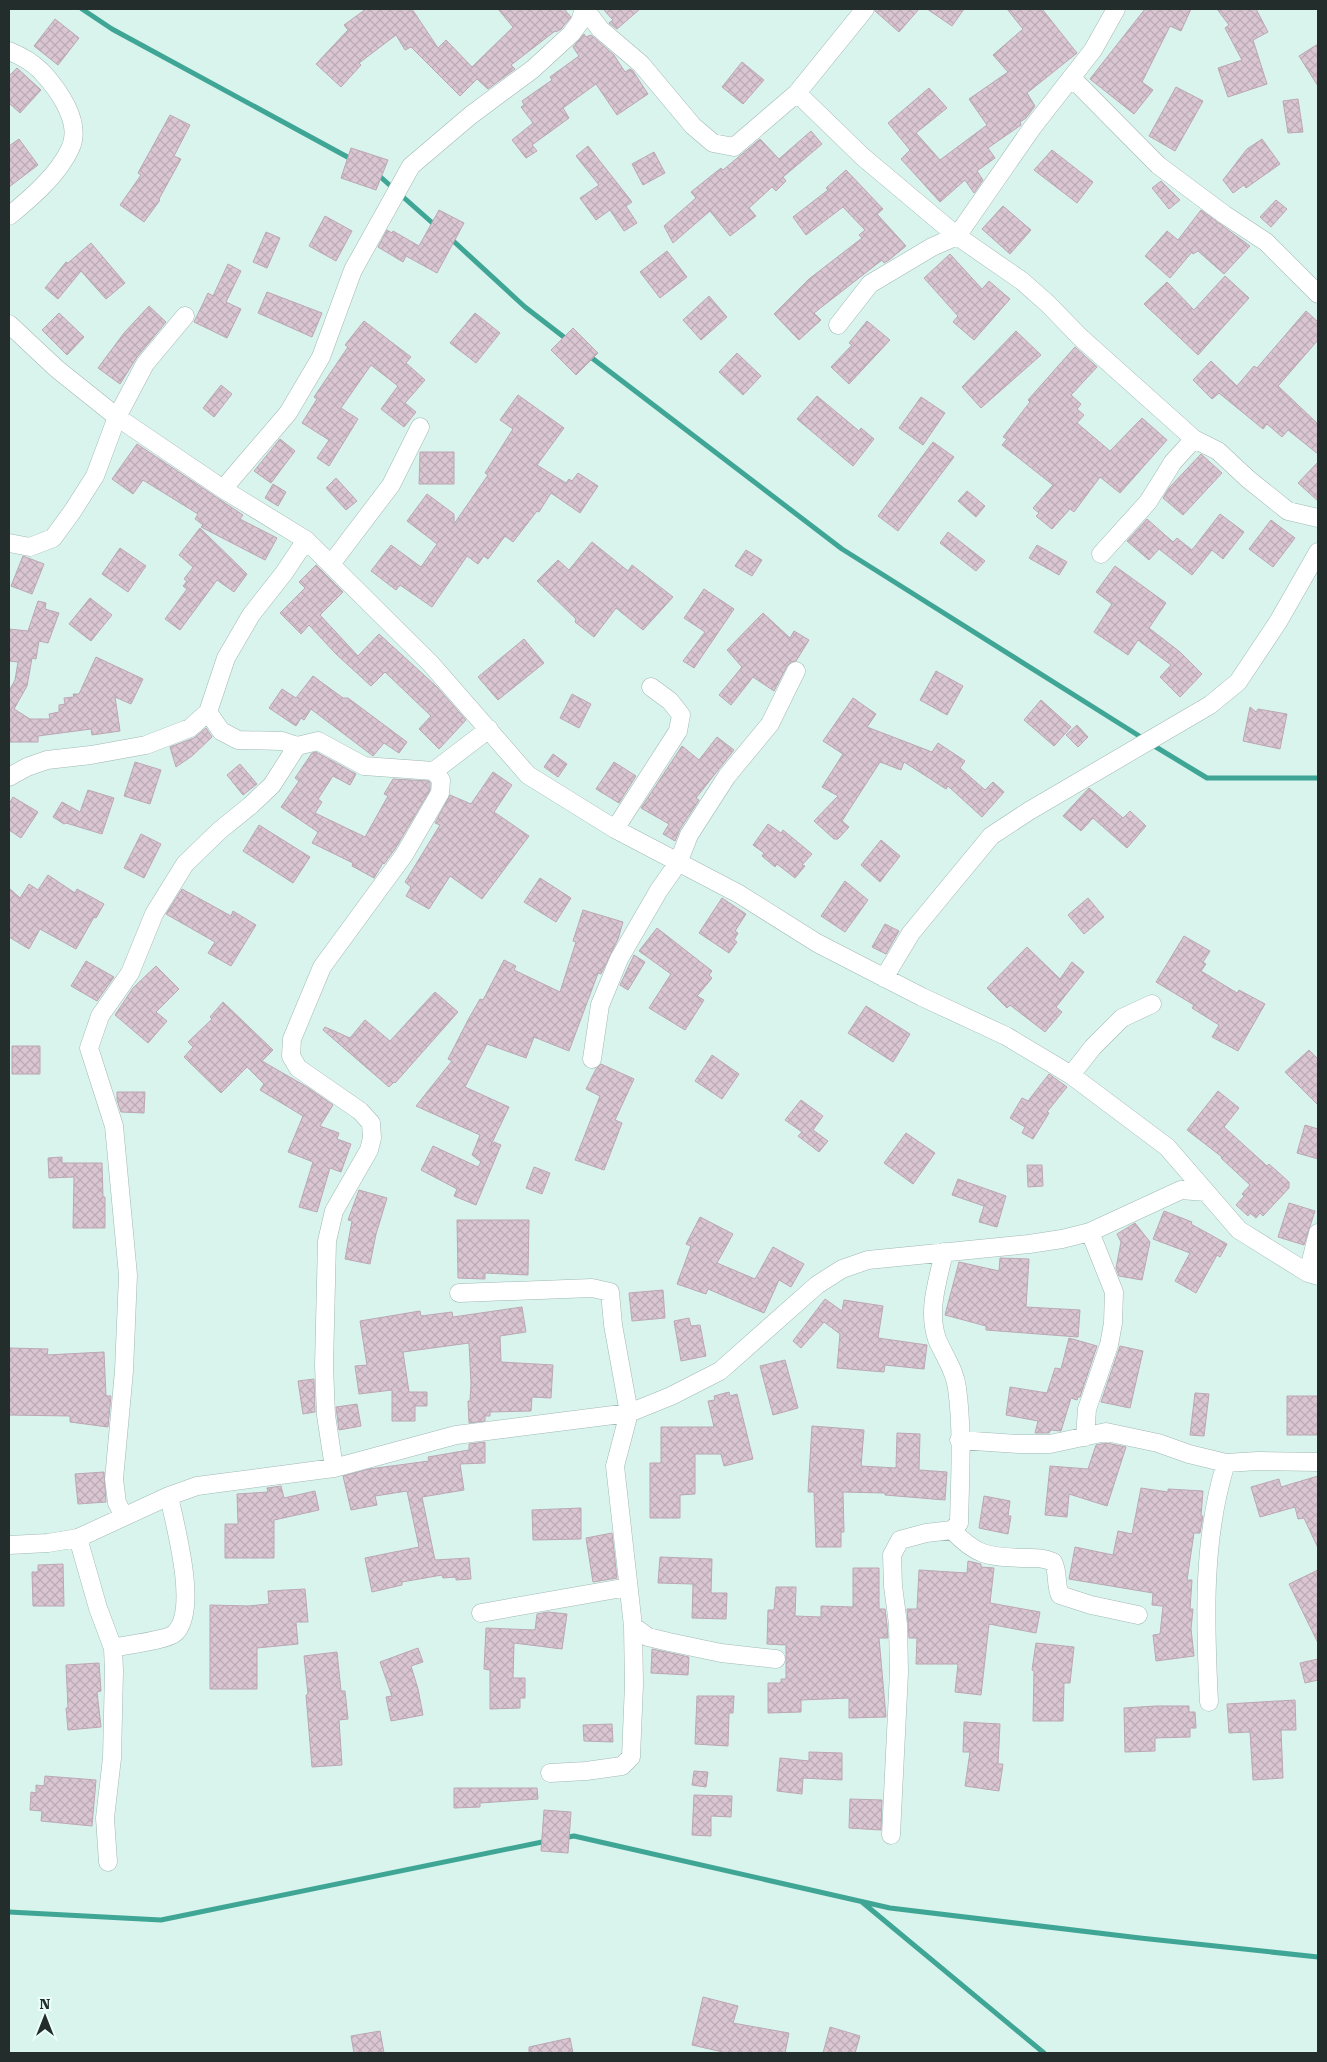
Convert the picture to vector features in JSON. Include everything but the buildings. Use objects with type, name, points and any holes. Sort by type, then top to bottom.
[{"type":"street","points":[[585,9],[600,29],[641,64],[693,126],[713,143],[734,147],[797,93],[865,9]]},
{"type":"street","points":[[223,489],[288,413],[321,357],[353,270],[411,166],[472,115],[534,69],[571,34],[580,22],[585,9]]},
{"type":"street","points":[[838,325],[870,284],[932,247],[957,236],[1032,128],[1093,50],[1116,9]]},
{"type":"street","points":[[9,51],[40,70],[60,95],[72,115],[73,128],[71,148],[53,174],[9,216]]},
{"type":"street","points":[[1072,78],[1158,165],[1225,215],[1266,242],[1318,294]]},
{"type":"street","points":[[797,93],[863,157],[957,236],[1022,281],[1048,304],[1080,337],[1194,439],[1218,451],[1248,480],[1288,511],[1318,518]]},
{"type":"street","points":[[9,543],[30,547],[53,538],[72,512],[94,476],[118,417],[145,364],[185,316]]},
{"type":"street","points":[[9,324],[57,369],[118,417],[223,489],[306,540],[431,664],[528,775],[615,829],[739,894],[817,944],[922,997],[1006,1036],[1071,1075],[1167,1147],[1239,1230],[1313,1275],[1318,1233]]},
{"type":"street","points":[[331,564],[391,485],[420,427]]},
{"type":"street","points":[[1101,554],[1148,502],[1172,462],[1194,439]]},
{"type":"street","points":[[9,777],[27,767],[47,760],[91,755],[146,744],[190,728],[208,712],[226,658],[251,615],[284,573],[306,540]]},
{"type":"street","points":[[884,978],[911,933],[991,836],[1029,811],[1210,704],[1238,682],[1278,622],[1318,552]]},
{"type":"street","points":[[592,1059],[600,1004],[619,959],[659,890],[678,863],[689,835],[727,776],[770,724],[796,671]]},
{"type":"street","points":[[615,829],[678,731],[681,715],[670,701],[651,687]]},
{"type":"street","points":[[208,712],[221,731],[238,740],[282,741],[298,746],[318,741],[364,766],[434,771],[489,730]]},
{"type":"street","points":[[124,1516],[118,1503],[114,1479],[124,1371],[128,1275],[114,1126],[89,1048],[100,1016],[130,973],[154,914],[185,864],[219,831],[272,785],[298,746]]},
{"type":"street","points":[[334,1468],[326,1415],[324,1366],[328,1241],[334,1211],[369,1150],[372,1138],[371,1123],[360,1111],[298,1068],[291,1056],[292,1039],[322,967],[404,855],[440,793],[441,780],[434,771]]},
{"type":"street","points":[[1071,1075],[1093,1046],[1122,1018],[1152,1004]]},
{"type":"street","points":[[9,1545],[48,1543],[78,1538],[169,1496],[197,1486],[334,1468],[456,1435],[629,1413],[671,1396],[720,1371],[817,1286],[842,1269],[868,1260],[1029,1244],[1090,1232],[1181,1190],[1206,1192]]},
{"type":"street","points":[[1085,1437],[1087,1409],[1109,1344],[1113,1323],[1114,1292],[1090,1232]]},
{"type":"street","points":[[891,1835],[899,1672],[892,1555],[900,1540],[926,1533],[952,1530],[959,1523],[957,1387],[952,1367],[938,1340],[932,1321],[934,1297],[944,1252]]},
{"type":"street","points":[[459,1293],[592,1288],[610,1292],[613,1325],[629,1413],[615,1466],[633,1626],[634,1684],[631,1757],[622,1766],[550,1773]]},
{"type":"street","points":[[959,1440],[1050,1444],[1106,1432],[1133,1437],[1226,1463],[1258,1461],[1318,1462]]},
{"type":"street","points":[[1209,1702],[1206,1600],[1212,1515],[1226,1463]]},
{"type":"street","points":[[113,1648],[174,1634],[184,1622],[185,1568],[169,1496]]},
{"type":"street","points":[[952,1530],[966,1546],[984,1554],[1005,1557],[1042,1557],[1053,1562],[1058,1570],[1056,1586],[1060,1595],[1091,1605],[1138,1615]]},
{"type":"street","points":[[78,1538],[98,1608],[113,1648],[112,1758],[105,1818],[108,1862]]},
{"type":"street","points":[[481,1613],[628,1587]]},
{"type":"street","points":[[633,1626],[648,1636],[662,1640],[721,1653],[776,1659]]},
{"type":"waterway","points":[[82,9],[112,29],[353,160]]},
{"type":"waterway","points":[[376,173],[437,227]]},
{"type":"waterway","points":[[449,237],[525,307],[569,341]]},
{"type":"waterway","points":[[588,355],[842,549],[1144,739]]},
{"type":"waterway","points":[[1151,744],[1207,778],[1318,778]]},
{"type":"waterway","points":[[563,1838],[574,1836],[890,1908],[1318,1957]]},
{"type":"waterway","points":[[9,1912],[161,1920],[547,1841]]},
{"type":"waterway","points":[[862,1902],[1044,2053]]}]
